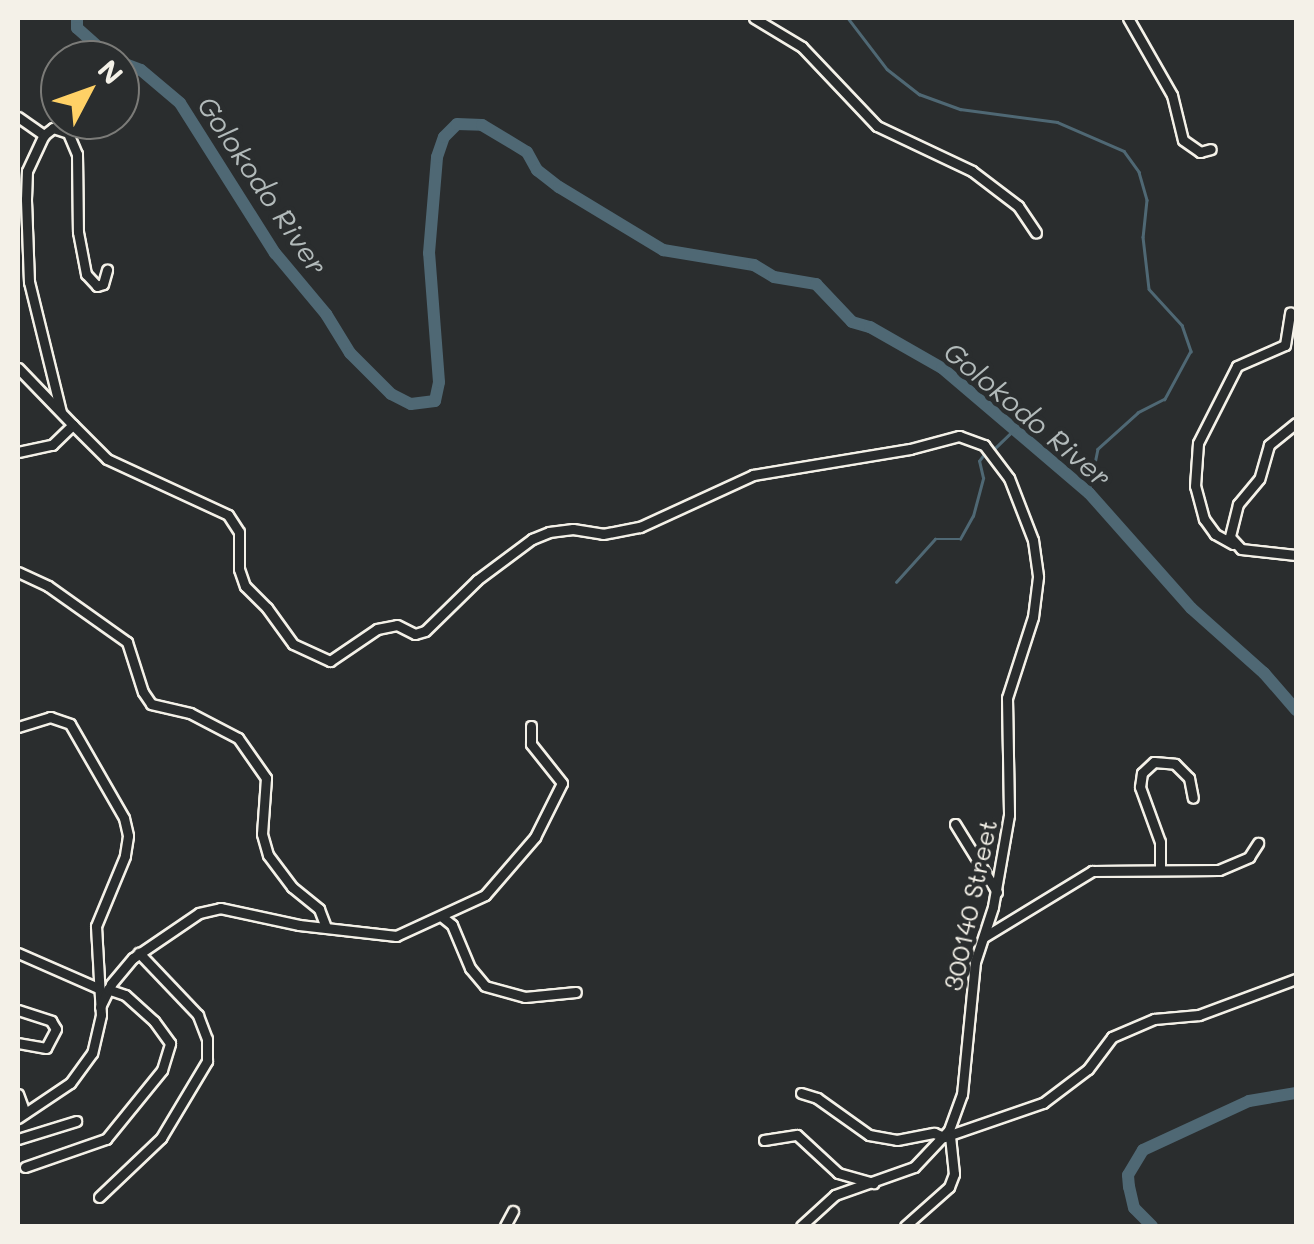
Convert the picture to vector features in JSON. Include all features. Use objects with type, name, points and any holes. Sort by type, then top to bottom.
[{"type":"street","points":[[754,18],[802,47],[878,126],[972,171],[1018,206],[1036,233]]},
{"type":"street","points":[[1128,18],[1172,95],[1183,140],[1200,152],[1211,149]]},
{"type":"street","points":[[18,116],[40,132]]},
{"type":"street","points":[[42,140],[25,178],[29,282],[61,412]]},
{"type":"street","points":[[71,140],[78,175],[78,232],[86,274],[97,286],[103,284],[107,270]]},
{"type":"street","points":[[1290,312],[1284,345],[1236,366],[1198,443],[1194,470],[1200,508],[1215,534],[1233,544],[1296,555]]},
{"type":"street","points":[[18,368],[73,425],[52,445],[18,452]]},
{"type":"street","points":[[1233,544],[1238,504],[1259,479],[1269,445],[1296,423]]},
{"type":"street","name":"300140 Street","points":[[73,425],[107,459],[234,520],[245,586],[293,644],[324,661],[340,658],[377,628],[397,626],[416,634],[425,631],[477,580],[540,536],[565,530],[603,534],[640,527],[753,475],[910,449],[965,435],[984,445],[1000,464],[1033,540],[1038,577],[1032,617],[1007,698],[1004,723],[1010,804],[997,892],[970,990],[962,1094],[947,1136],[914,1167],[878,1184],[825,1201],[802,1226]]},
{"type":"street","points":[[18,572],[48,586],[127,642],[143,692],[151,704],[190,713],[238,738],[266,778],[262,822],[268,855],[292,888],[319,909],[326,927]]},
{"type":"street","points":[[18,727],[50,717],[70,724],[128,828],[125,856],[96,926],[103,988],[99,1030],[86,1064],[60,1092],[22,1115],[18,1094]]},
{"type":"street","points":[[103,988],[138,953],[191,916],[214,909],[396,936],[485,894],[502,880],[536,838],[562,779],[530,744],[531,726]]},
{"type":"street","points":[[1160,870],[1160,842],[1140,787],[1146,766],[1175,764],[1189,778],[1193,798]]},
{"type":"street","points":[[955,824],[997,892]]},
{"type":"street","points":[[984,936],[1092,871],[1219,870],[1249,857],[1258,843]]},
{"type":"street","points":[[441,916],[452,926],[470,968],[485,986],[525,997],[576,992]]},
{"type":"street","points":[[18,952],[125,995],[170,1042],[162,1070],[106,1139],[25,1166]]},
{"type":"street","points":[[99,1197],[161,1138],[207,1060],[207,1038],[198,1015],[138,953]]},
{"type":"street","points":[[801,1093],[817,1098],[869,1135],[897,1140],[934,1133],[947,1136],[1043,1103],[1088,1069],[1112,1037],[1154,1019],[1199,1015],[1296,979]]},
{"type":"street","points":[[18,1010],[52,1021],[56,1029],[46,1048],[18,1042]]},
{"type":"street","points":[[18,1139],[76,1121]]},
{"type":"street","points":[[764,1140],[797,1135],[838,1173],[878,1184]]},
{"type":"street","points":[[905,1226],[950,1188],[954,1174],[947,1136]]},
{"type":"street","points":[[505,1226],[513,1211]]},
{"type":"waterway","name":"Golokodo River","points":[[77,18],[77,28],[90,40]]},
{"type":"waterway","points":[[848,18],[887,69],[919,94],[960,109],[1057,122],[1124,151],[1139,172],[1147,200],[1143,237],[1149,289],[1182,325],[1191,351],[1165,399],[1138,413],[1098,449],[1089,493]]},
{"type":"waterway","name":"Golokodo River","points":[[140,70],[180,103],[275,253],[326,314],[350,353],[391,394],[411,404],[435,401],[439,382],[429,253],[437,157],[444,137],[457,124],[482,125],[527,152],[537,170],[559,187],[663,250],[754,265],[774,277],[816,284],[852,322],[870,327],[942,368],[1089,493],[1191,608],[1264,673],[1296,710]]},
{"type":"waterway","points":[[992,451],[1016,428]]},
{"type":"waterway","points":[[896,582],[935,539],[960,539],[973,516],[983,478],[979,461],[985,453]]},
{"type":"waterway","name":"Golokodo River","points":[[1152,1226],[1134,1208],[1129,1187],[1128,1175],[1143,1150],[1249,1101],[1296,1093]]}]
